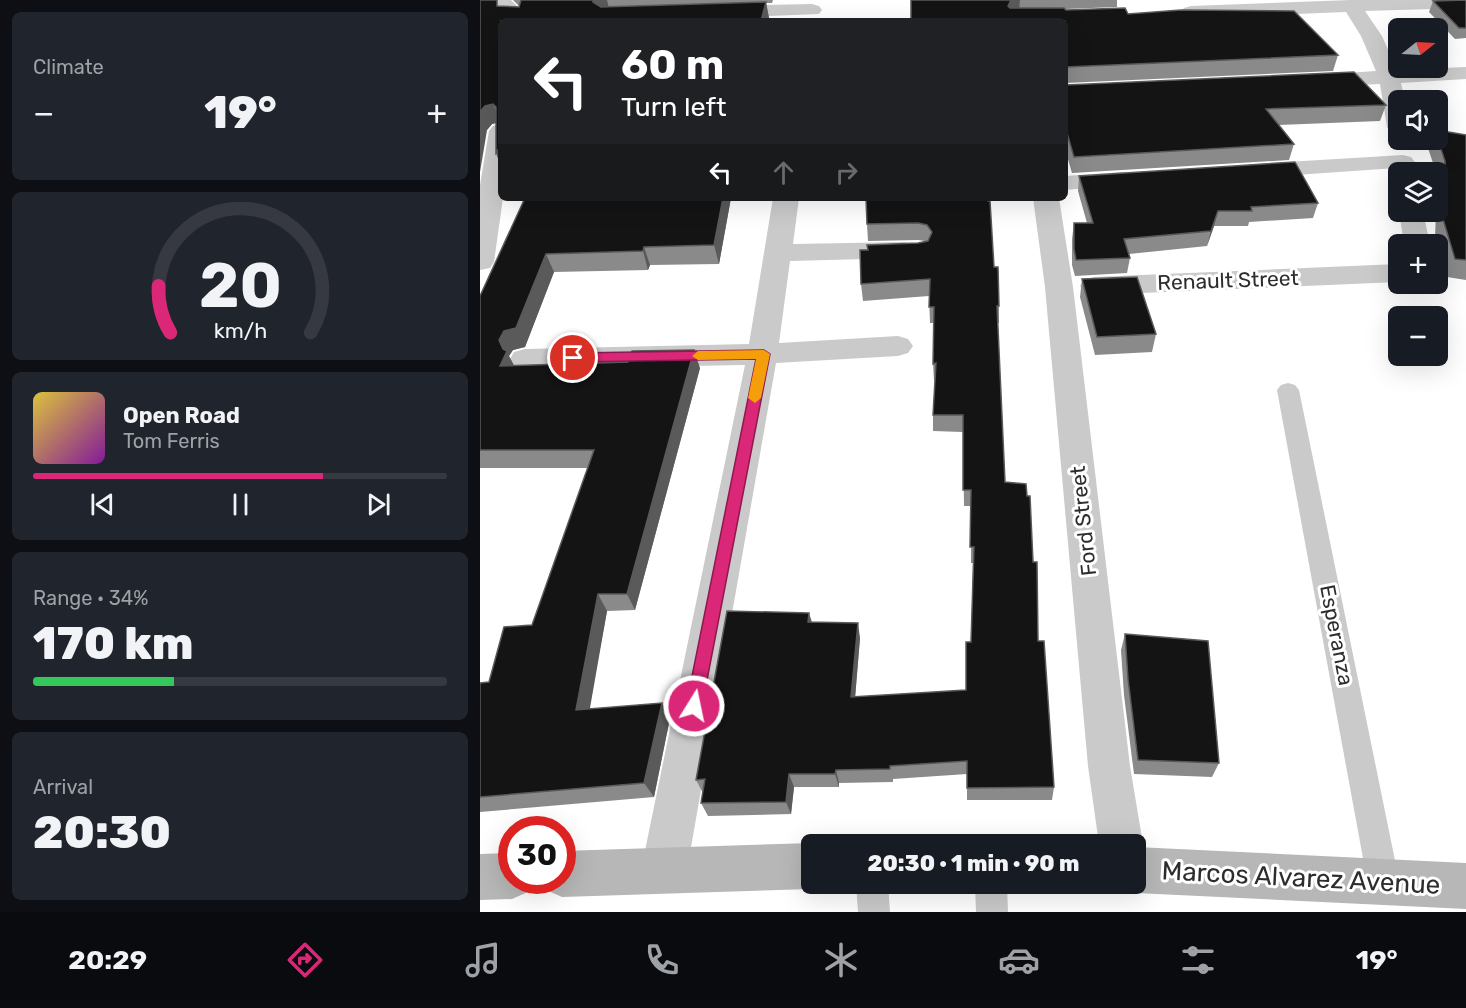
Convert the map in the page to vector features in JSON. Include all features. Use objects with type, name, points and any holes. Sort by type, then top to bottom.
[{"type":"main road","points":[[576,873],[801,866]]},
{"type":"main road","name":"Marcos Alvarez Avenue","points":[[1146,870],[1383,880],[1466,886]]},
{"type":"main road","points":[[480,877],[498,876]]},
{"type":"street","points":[[500,0],[516,15],[516,18]]},
{"type":"street","points":[[1174,13],[1466,2]]},
{"type":"street","points":[[1351,6],[1373,34],[1388,70]]},
{"type":"street","points":[[705,13],[812,10]]},
{"type":"street","points":[[1448,74],[1466,73]]},
{"type":"street","points":[[1298,82],[1388,77]]},
{"type":"street","points":[[480,262],[498,150]]},
{"type":"street","points":[[1228,173],[1403,158]]},
{"type":"street","points":[[1068,183],[1147,178]]},
{"type":"street","points":[[664,870],[698,685],[764,354],[786,201]]},
{"type":"street","name":"Ford Street","points":[[1046,201],[1059,287],[1109,766],[1119,834]]},
{"type":"street","points":[[779,253],[918,250]]},
{"type":"street","name":"Renault Street","points":[[1059,287],[1388,273]]},
{"type":"street","points":[[525,359],[764,354],[898,346]]},
{"type":"lane","name":"Esperanza","points":[[1288,390],[1383,880]]},
{"type":"lane","points":[[873,894],[874,912]]},
{"type":"lane","points":[[991,894],[992,912]]},
{"type":"building","points":[[480,0],[497,0],[497,6],[519,7],[521,0],[593,0],[601,7],[766,2],[762,18],[498,18],[498,150],[496,153],[496,107],[493,104],[485,106],[480,112]]},
{"type":"building","points":[[911,0],[1011,0],[1008,6],[1010,8],[1064,8],[1066,10],[1125,8],[1128,14],[1181,10],[1294,11],[1338,55],[1068,67],[1068,18],[911,18]]},
{"type":"building","points":[[1466,0],[1466,28],[1459,28],[1433,1]]},
{"type":"building","points":[[1354,72],[1386,105],[1266,109],[1294,144],[1074,157],[1068,136],[1068,85]]},
{"type":"building","points":[[1448,132],[1466,135],[1466,260],[1455,259],[1444,222],[1448,222],[1448,162],[1445,161],[1441,150],[1448,150]]},
{"type":"building","points":[[1295,162],[1318,203],[1251,207],[1252,211],[1218,211],[1211,231],[1124,239],[1130,258],[1076,260],[1074,223],[1093,223],[1079,176]]},
{"type":"building","points":[[524,201],[722,201],[714,245],[644,247],[643,251],[546,254],[516,328],[504,331],[499,340],[503,349],[507,351],[500,366],[628,362],[632,351],[694,350],[627,594],[598,594],[576,710],[662,703],[644,783],[480,797],[480,683],[489,682],[504,627],[532,625],[594,450],[480,450],[480,296]]},
{"type":"building","points":[[866,201],[990,201],[994,267],[998,267],[999,306],[997,306],[1005,482],[1026,484],[1027,496],[1030,496],[1033,562],[1037,562],[1038,641],[1044,641],[1054,787],[967,788],[967,761],[890,766],[890,769],[836,770],[835,774],[789,774],[786,802],[701,803],[705,779],[696,780],[727,611],[809,613],[808,622],[858,623],[851,697],[966,690],[966,642],[971,642],[974,547],[970,547],[971,490],[963,490],[963,415],[933,415],[936,363],[933,364],[934,307],[929,307],[930,279],[861,284],[860,250],[868,250],[867,245],[928,241],[932,232],[927,225],[918,223],[867,224]]},
{"type":"building","points":[[1137,277],[1156,334],[1097,337],[1082,279]]},
{"type":"building","points":[[1125,634],[1208,641],[1219,763],[1138,760]]},
{"type":"slow traffic","points":[[698,356],[764,354],[755,398]]},
{"type":"route","points":[[573,358],[764,354],[694,706]]}]
